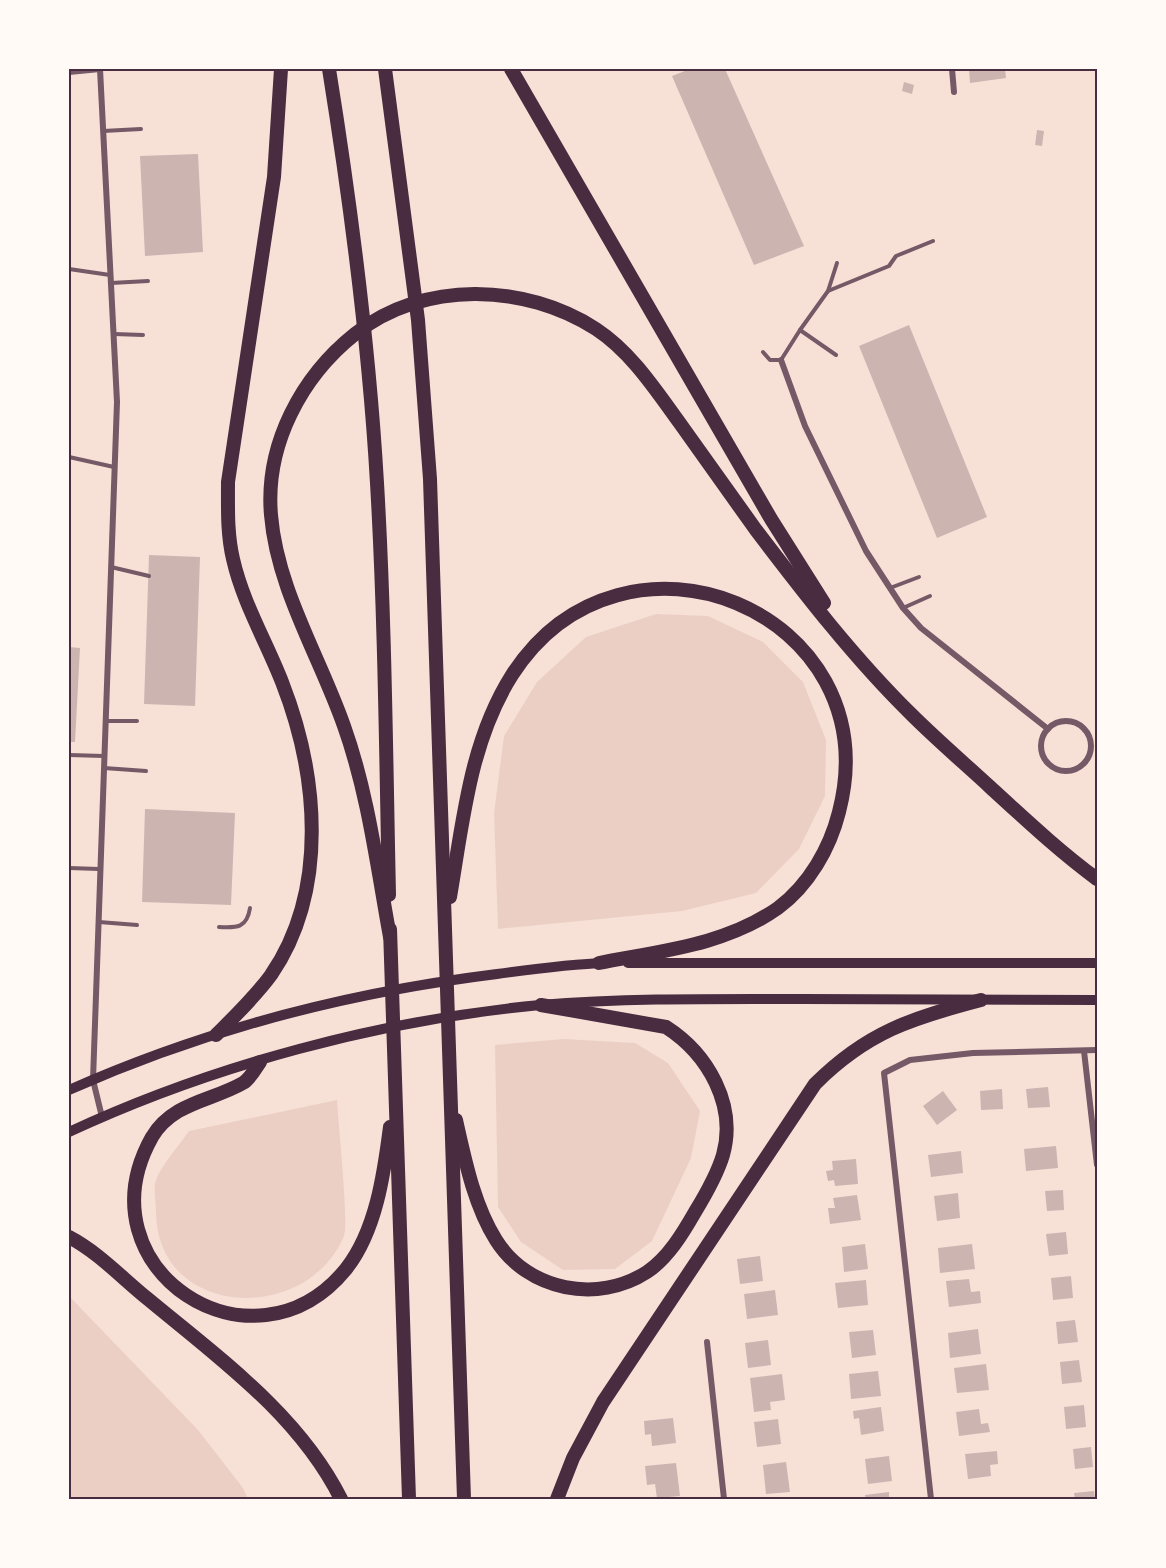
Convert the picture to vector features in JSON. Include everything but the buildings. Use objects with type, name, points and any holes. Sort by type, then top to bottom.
[{"type":"highway","points":[[216,1035],[260,990],[272,973],[302,910],[311,872],[310,817],[302,751],[282,681],[245,598],[232,558],[228,520],[228,482],[274,177],[281,69]]},
{"type":"highway","points":[[329,69],[348,186],[362,310],[377,482],[394,1086],[409,1499]]},
{"type":"highway","points":[[385,69],[418,320],[430,479],[448,1077],[464,1499]]},
{"type":"highway","points":[[511,69],[771,519],[823,602],[869,669]]},
{"type":"highway","points":[[390,937],[354,760],[344,726],[276,551],[270,513],[272,477],[279,443],[292,409],[312,376],[333,352],[380,317],[412,304],[442,297],[470,294],[534,301],[565,313],[597,330],[623,350],[649,381],[756,529],[869,669],[910,714],[1064,855],[1097,879]]},
{"type":"highway","points":[[445,926],[471,775],[483,736],[513,674],[534,647],[559,623],[588,606],[620,595],[652,588],[684,589],[711,593],[739,602],[784,632],[806,651],[834,700],[842,729],[846,764],[843,798],[834,831],[820,861],[800,887],[781,906],[756,923],[730,935],[598,963]]},
{"type":"highway","points":[[557,1499],[573,1458],[603,1402],[815,1084],[838,1062],[894,1026],[981,1000]]},
{"type":"highway","points":[[448,1077],[476,1196],[496,1241],[511,1259],[529,1274],[571,1290],[613,1288],[649,1271],[671,1249],[689,1223],[709,1188],[723,1155],[727,1130],[724,1107],[715,1080],[702,1059],[684,1038],[666,1027],[541,1005]]},
{"type":"highway","points":[[260,1062],[245,1082],[185,1105],[169,1119],[154,1134],[135,1179],[135,1213],[141,1236],[153,1264],[174,1288],[195,1302],[222,1312],[252,1316],[281,1312],[308,1300],[329,1287],[347,1268],[370,1223],[382,1179],[394,1086]]},
{"type":"highway","points":[[69,1237],[100,1259],[256,1389],[314,1455],[341,1499]]},
{"type":"main road","points":[[69,1090],[216,1035],[319,1006],[416,985],[598,963],[1097,963]]},
{"type":"main road","points":[[69,1131],[102,1117],[300,1049],[419,1023],[541,1005],[675,999],[1097,1000]]},
{"type":"street","points":[[69,72],[100,69],[117,402],[93,1080],[102,1117]]},
{"type":"street","points":[[952,69],[954,93]]},
{"type":"street","points":[[781,360],[805,426],[866,551],[903,608],[921,628],[1048,729]]},
{"type":"street","points":[[1074,722],[1088,733],[1094,752],[1074,770],[1056,768],[1043,755],[1043,737],[1055,723],[1074,722]]},
{"type":"street","points":[[931,1499],[884,1073],[910,1060],[973,1053],[1097,1050]]},
{"type":"street","points":[[1084,1051],[1097,1165]]},
{"type":"street","points":[[707,1342],[724,1499]]},
{"type":"lane","points":[[104,131],[141,129]]},
{"type":"lane","points":[[828,291],[889,266],[896,256],[933,241]]},
{"type":"lane","points":[[763,352],[770,360],[781,360],[828,291],[837,263]]},
{"type":"lane","points":[[69,269],[111,279],[148,281]]},
{"type":"lane","points":[[800,330],[836,355]]},
{"type":"lane","points":[[114,334],[143,335]]},
{"type":"lane","points":[[69,457],[115,467]]},
{"type":"lane","points":[[111,567],[148,576]]},
{"type":"lane","points":[[890,588],[919,577]]},
{"type":"lane","points":[[903,608],[930,596]]},
{"type":"lane","points":[[105,721],[137,721]]},
{"type":"lane","points":[[69,755],[104,756]]},
{"type":"lane","points":[[103,768],[146,771]]},
{"type":"lane","points":[[69,867],[99,869]]},
{"type":"lane","points":[[219,927],[242,926],[248,921],[250,908]]},
{"type":"lane","points":[[97,922],[137,925]]},
{"type":"shaded area","points":[[656,614],[708,616],[763,642],[803,682],[826,740],[825,796],[799,849],[756,893],[682,911],[498,929],[494,813],[504,736],[537,682],[586,637]]},
{"type":"shaded area","points":[[564,1039],[635,1043],[668,1063],[700,1111],[691,1158],[652,1241],[615,1269],[563,1270],[521,1242],[498,1207],[495,1045]]},
{"type":"shaded area","points":[[337,1100],[345,1228],[344,1236],[325,1265],[299,1285],[269,1296],[237,1298],[206,1290],[181,1273],[163,1247],[156,1212],[155,1188],[162,1168],[189,1131]]},
{"type":"shaded area","points":[[69,1296],[198,1430],[243,1488],[248,1499],[69,1499]]}]
